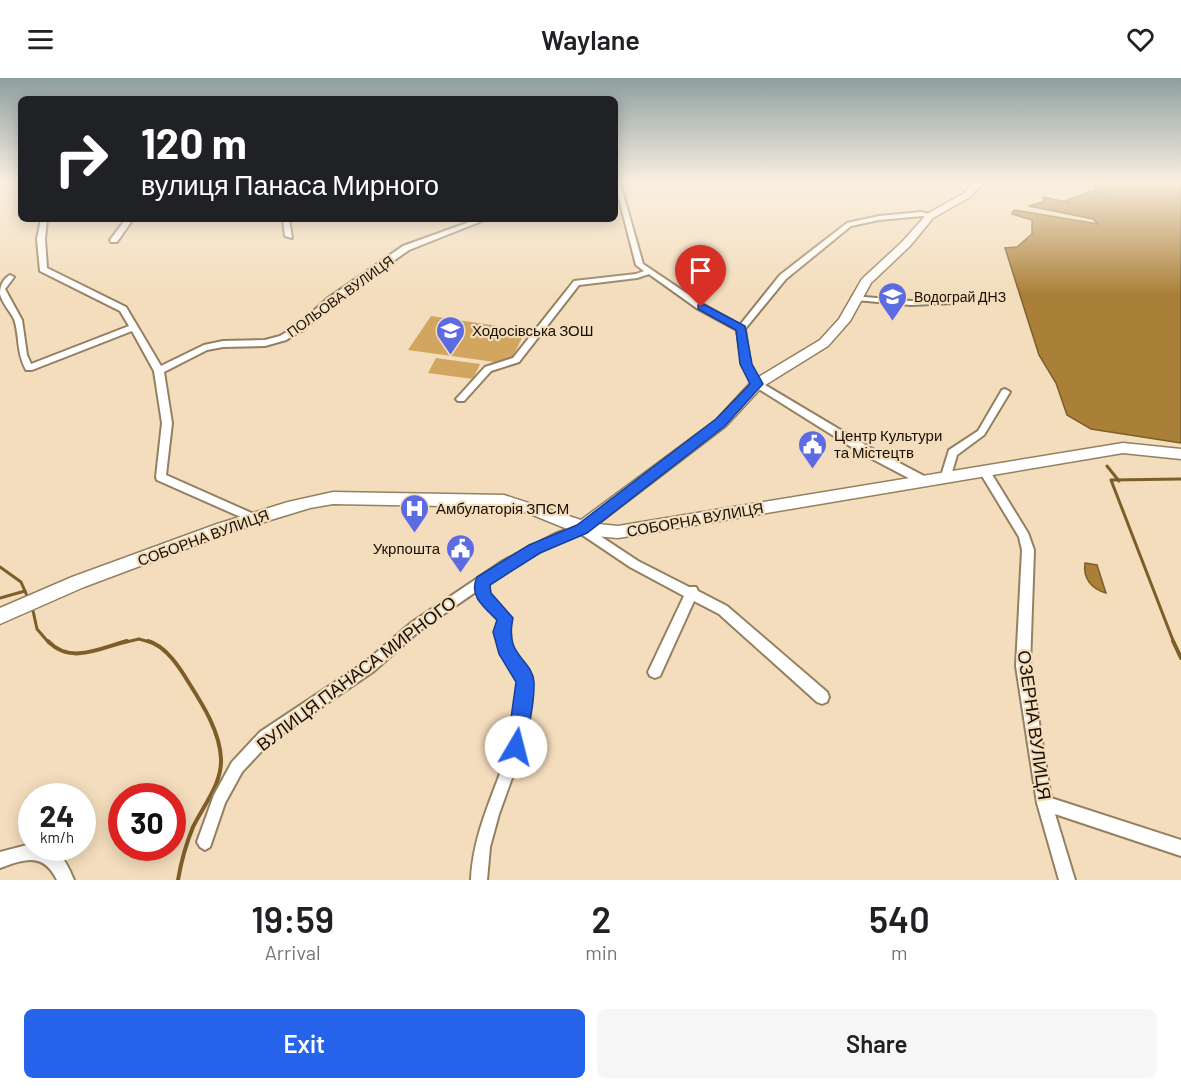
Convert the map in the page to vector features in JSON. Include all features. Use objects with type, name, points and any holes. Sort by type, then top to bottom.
[{"type":"street","points":[[629,220],[640,265],[741,329]]},
{"type":"street","points":[[867,220],[849,224],[783,277],[741,329],[746,364],[757,384],[865,450],[922,480]]},
{"type":"street","points":[[822,697],[743,624],[692,591],[634,564],[582,529],[721,423],[757,384],[824,343],[844,321],[863,284],[906,244],[926,220]]},
{"type":"street","points":[[44,222],[43,269],[123,309],[159,371],[167,423],[161,477],[252,518]]},
{"type":"street","points":[[114,240],[128,222]]},
{"type":"street","points":[[286,222],[289,237]]},
{"type":"street","name":"ПОЛЬОВА ВУЛИЦЯ","points":[[159,371],[204,348],[223,344],[265,343],[292,333],[340,294],[406,248],[475,222]]},
{"type":"street","points":[[461,399],[488,369],[516,360],[577,283],[638,276],[648,272]]},
{"type":"street","points":[[10,278],[1,289],[18,320],[26,366],[37,366],[134,327]]},
{"type":"street","points":[[856,298],[910,303],[954,300]]},
{"type":"street","points":[[946,476],[953,453],[981,433],[1005,392]]},
{"type":"street","name":"СОБОРНА ВУЛИЦЯ","points":[[3,615],[56,590],[252,518],[306,502],[333,498],[490,500],[529,507],[582,529],[606,532],[632,531],[922,480],[1123,448],[1181,454]]},
{"type":"street","name":"ОЗЕРНА ВУЛИЦЯ","points":[[984,471],[1024,536],[1028,550],[1023,666],[1044,803],[1067,880]]},
{"type":"street","name":"ВУЛИЦЯ ПАНАСА МИРНОГО","points":[[205,842],[219,800],[237,767],[265,737],[369,667],[415,627],[483,581],[535,549],[582,529]]},
{"type":"street","points":[[479,880],[478,867],[484,840],[516,747],[525,680],[508,654],[502,632],[505,618],[483,595],[483,581]]},
{"type":"street","points":[[656,672],[692,591]]},
{"type":"street","points":[[1044,803],[1181,848]]},
{"type":"street","points":[[0,860],[40,851],[52,856],[66,880]]},
{"type":"shaded area","points":[[1032,220],[1077,220],[1098,224],[1094,220],[1181,220],[1181,443],[1091,429],[1067,415],[1056,383],[1039,355],[1005,248],[1017,247],[1032,234]]},
{"type":"shaded area","points":[[431,316],[526,330],[509,364],[408,350]]},
{"type":"shaded area","points":[[436,358],[480,364],[473,379],[428,373]]},
{"type":"shaded area","points":[[1085,563],[1097,565],[1106,593],[1096,589],[1089,582],[1085,573]]},
{"type":"waterway","points":[[1107,466],[1118,480]]},
{"type":"waterway","points":[[1118,480],[1181,479]]},
{"type":"waterway","points":[[1118,480],[1111,480],[1174,643]]},
{"type":"waterway","points":[[0,567],[21,582],[25,591]]},
{"type":"waterway","points":[[0,598],[25,591]]},
{"type":"waterway","points":[[25,591],[28,598]]},
{"type":"waterway","points":[[32,606],[37,629],[49,643]]},
{"type":"waterway","points":[[122,643],[139,639],[152,643]]},
{"type":"waterway","points":[[48,641],[66,652],[76,653],[86,653],[127,641]]},
{"type":"waterway","points":[[148,641],[152,643]]},
{"type":"waterway","points":[[1173,641],[1181,658]]},
{"type":"waterway","points":[[152,643],[172,658],[200,700],[210,719],[220,749],[218,777],[190,833],[178,880]]},
{"type":"place","name":"Водограй ДНЗ","points":[[893,322]]},
{"type":"place","name":"Ходосівська ЗОШ","points":[[451,356]]},
{"type":"place","name":"Центр Культури та Містецтв","points":[[813,470]]},
{"type":"place","name":"Амбулаторія ЗПСМ","points":[[415,534]]},
{"type":"place","name":"Укрпошта","points":[[461,574]]},
{"type":"route","points":[[516,747],[525,680],[508,654],[502,632],[505,618],[483,595],[483,581],[507,564],[535,549],[582,529],[599,513],[721,423],[757,384],[746,364],[741,329],[701,307]]}]
